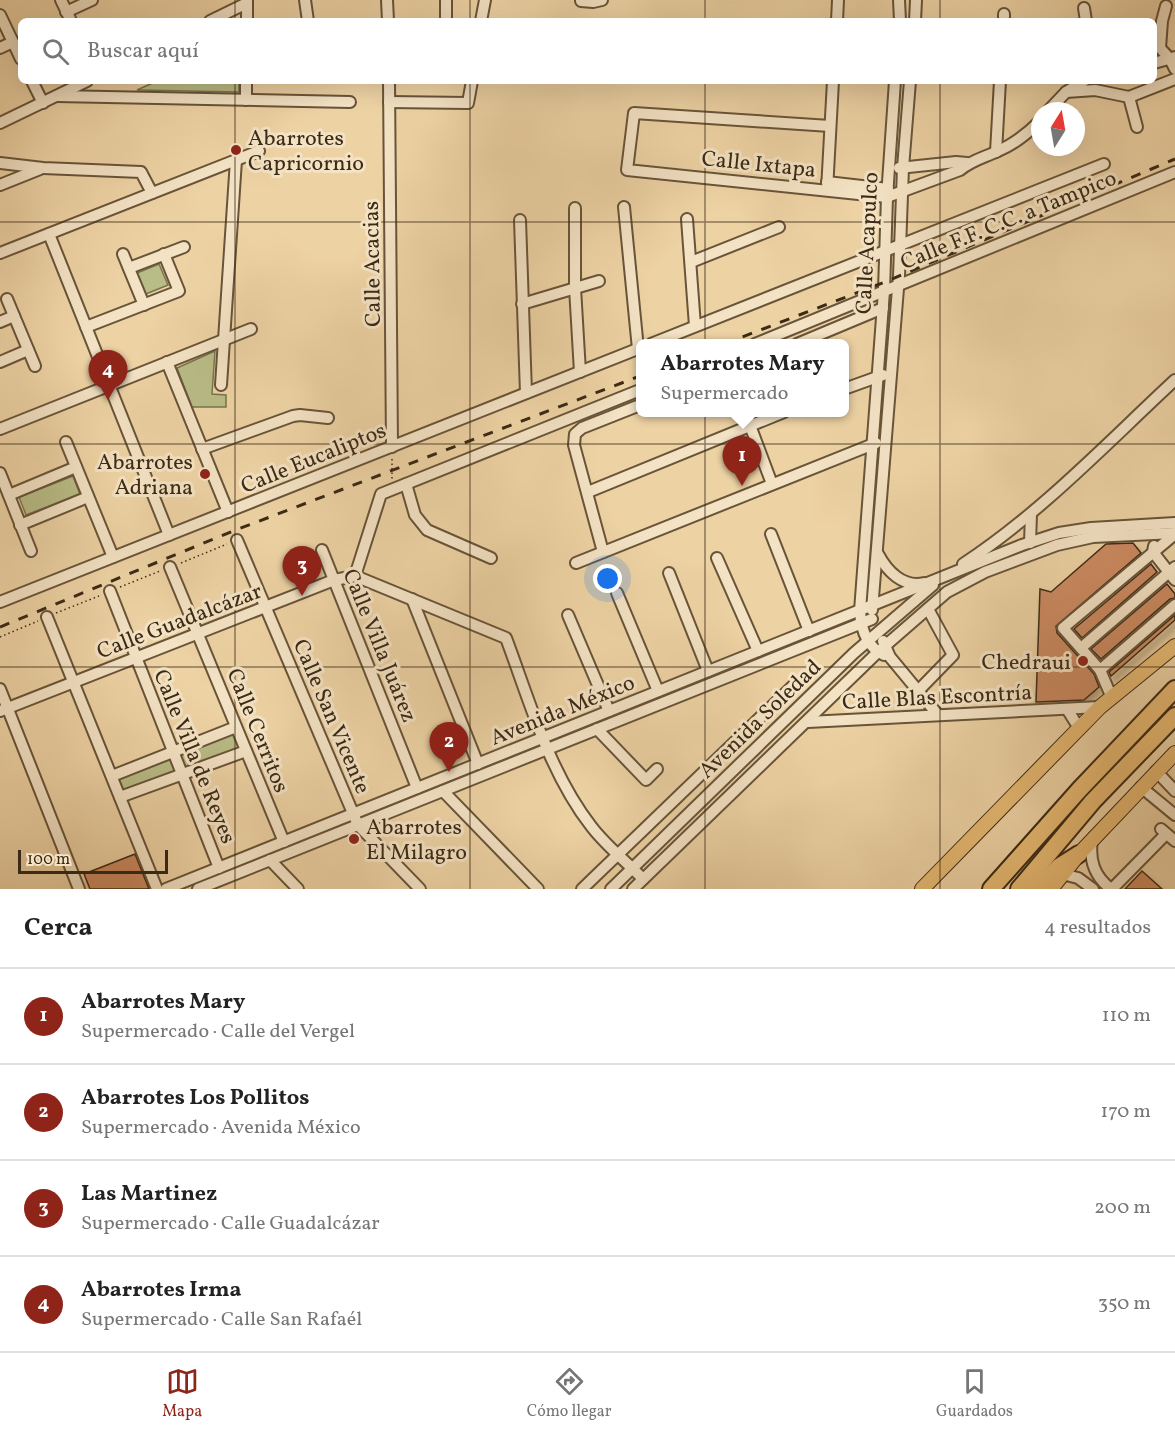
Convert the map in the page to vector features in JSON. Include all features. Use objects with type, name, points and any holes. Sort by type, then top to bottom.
[{"type":"highway","points":[[991,889],[1080,789],[1175,689]]},
{"type":"highway","points":[[1019,889],[1093,801],[1175,716]]},
{"type":"highway","points":[[1038,889],[1060,866],[1079,854]]},
{"type":"main road","points":[[922,889],[1100,707],[1175,646]]},
{"type":"main road","points":[[1057,884],[1079,854],[1175,753]]},
{"type":"street","points":[[61,0],[69,16],[92,0]]},
{"type":"street","points":[[305,0],[308,18]]},
{"type":"street","points":[[387,0],[388,18]]},
{"type":"street","points":[[446,18],[446,0],[457,0]]},
{"type":"street","points":[[482,18],[485,0]]},
{"type":"street","points":[[581,1],[593,3],[602,0]]},
{"type":"street","points":[[837,18],[838,0]]},
{"type":"street","points":[[899,0],[900,18]]},
{"type":"street","points":[[915,18],[916,0]]},
{"type":"street","points":[[216,18],[247,1],[247,18]]},
{"type":"street","points":[[1166,6],[1162,21],[1160,48],[1173,62]]},
{"type":"street","points":[[1084,8],[1086,18]]},
{"type":"street","points":[[0,15],[18,52]]},
{"type":"street","points":[[0,48],[13,42]]},
{"type":"street","points":[[1157,63],[1173,62]]},
{"type":"street","points":[[1057,102],[1081,84],[1095,90],[1129,97],[1175,80]]},
{"type":"street","points":[[34,84],[43,103]]},
{"type":"street","points":[[0,123],[81,84]]},
{"type":"street","points":[[246,84],[246,100]]},
{"type":"street","name":"Calle Acacias","points":[[389,84],[392,447]]},
{"type":"street","points":[[389,102],[468,103],[471,84]]},
{"type":"street","points":[[827,186],[833,84]]},
{"type":"street","name":"Calle Acapulco","points":[[882,649],[872,637],[863,632],[860,611],[883,308],[887,193],[896,84]]},
{"type":"street","name":"Calle Acapulco","points":[[872,637],[892,373],[910,84]]},
{"type":"street","points":[[996,152],[1000,84]]},
{"type":"street","points":[[57,96],[351,102]]},
{"type":"street","points":[[1129,97],[1137,127]]},
{"type":"street","name":"Calle Ixtapa","points":[[830,126],[634,112],[627,170],[887,193]]},
{"type":"street","points":[[887,193],[902,191],[960,170],[967,163],[996,152],[1024,137],[1031,130]]},
{"type":"street","points":[[0,253],[259,151]]},
{"type":"street","points":[[221,384],[236,160]]},
{"type":"street","points":[[0,163],[43,168],[141,172],[152,193]]},
{"type":"street","points":[[889,167],[967,163]]},
{"type":"street","points":[[663,339],[1104,164]]},
{"type":"street","points":[[934,165],[938,179]]},
{"type":"street","points":[[0,185],[43,168]]},
{"type":"street","name":"Calle F.F. C.C. a Tampico","points":[[767,339],[1175,172]]},
{"type":"street","points":[[624,207],[638,339]]},
{"type":"street","points":[[575,208],[575,288],[580,372]]},
{"type":"street","points":[[687,219],[695,326]]},
{"type":"street","points":[[520,220],[526,393]]},
{"type":"street","points":[[691,262],[779,227]]},
{"type":"street","points":[[49,234],[169,535]]},
{"type":"street","points":[[129,268],[184,247]]},
{"type":"street","points":[[123,254],[144,304]]},
{"type":"street","points":[[86,327],[179,291],[164,254]]},
{"type":"street","points":[[522,304],[599,281]]},
{"type":"street","points":[[7,299],[35,366]]},
{"type":"street","points":[[809,339],[883,308]]},
{"type":"street","points":[[0,322],[14,316]]},
{"type":"street","points":[[0,429],[251,329]]},
{"type":"street","name":"Calle Eucaliptos","points":[[0,602],[636,349]]},
{"type":"street","points":[[0,362],[28,350]]},
{"type":"street","points":[[167,362],[228,512]]},
{"type":"street","points":[[849,387],[892,373]]},
{"type":"street","points":[[939,579],[999,540],[1031,514],[1175,380]]},
{"type":"street","points":[[636,392],[381,494],[355,576],[506,638],[565,788],[597,833],[643,879]]},
{"type":"street","points":[[603,552],[574,445],[575,434],[582,428],[636,407]]},
{"type":"street","points":[[202,449],[293,416],[327,418]]},
{"type":"street","points":[[747,417],[772,484]]},
{"type":"street","points":[[588,492],[772,417]]},
{"type":"street","points":[[576,563],[887,438]]},
{"type":"street","points":[[66,442],[113,557]]},
{"type":"street","points":[[9,495],[76,467]]},
{"type":"street","points":[[0,473],[31,551]]},
{"type":"street","points":[[406,484],[415,515],[427,530],[491,558]]},
{"type":"street","points":[[20,525],[88,497]]},
{"type":"street","points":[[1030,543],[1031,514]]},
{"type":"street","points":[[878,553],[885,567],[903,581],[918,585],[1059,533],[1090,528],[1175,523]]},
{"type":"street","points":[[771,534],[809,631]]},
{"type":"street","points":[[1080,648],[1173,573],[1153,552],[1152,540],[1141,534]]},
{"type":"street","points":[[1112,698],[1100,670],[1063,628],[1175,534]]},
{"type":"street","name":"Avenida Soledad","points":[[633,889],[882,649],[947,592],[985,572],[1057,545],[1093,537],[1175,534]]},
{"type":"street","name":"Calle San Vicente","points":[[237,540],[358,825],[420,889]]},
{"type":"street","name":"Calle Villa Juárez","points":[[322,550],[417,788]]},
{"type":"street","points":[[717,558],[758,651]]},
{"type":"street","name":"Calle Cerritos","points":[[170,567],[284,842]]},
{"type":"street","points":[[669,573],[708,671]]},
{"type":"street","name":"Calle Guadalcázar","points":[[4,710],[334,580],[355,576]]},
{"type":"street","name":"Avenida México","points":[[166,889],[939,579]]},
{"type":"street","name":"Avenida Soledad","points":[[611,889],[872,637],[939,579]]},
{"type":"street","name":"Calle Villa de Reyes","points":[[110,591],[219,868]]},
{"type":"street","points":[[616,592],[658,691]]},
{"type":"street","points":[[412,599],[478,764]]},
{"type":"street","points":[[1100,670],[1175,605]]},
{"type":"street","points":[[918,691],[953,655],[928,609]]},
{"type":"street","points":[[568,615],[609,711]]},
{"type":"street","points":[[47,616],[157,889]]},
{"type":"street","name":"Avenida México","points":[[198,889],[872,619]]},
{"type":"street","points":[[882,649],[938,716]]},
{"type":"street","points":[[582,889],[796,683]]},
{"type":"street","points":[[0,689],[4,710],[79,889]]},
{"type":"street","name":"Calle Blas Escontría","points":[[808,722],[1100,707]]},
{"type":"street","points":[[1067,709],[1079,729]]},
{"type":"street","points":[[112,776],[236,727]]},
{"type":"street","points":[[597,729],[646,780],[657,770]]},
{"type":"street","points":[[734,744],[748,756]]},
{"type":"street","points":[[120,797],[246,751]]},
{"type":"street","points":[[1156,771],[1175,791]]},
{"type":"street","points":[[1141,787],[1175,815]]},
{"type":"street","points":[[443,791],[538,889]]},
{"type":"street","points":[[1092,840],[1090,852],[1097,876],[1111,889],[1145,852],[1167,835]]},
{"type":"street","points":[[270,860],[298,889]]},
{"type":"street","points":[[1057,884],[1078,878],[1093,889]]},
{"type":"path","points":[[392,447],[393,489]]},
{"type":"green space","points":[[150,84],[239,84],[239,92],[137,90]]},
{"type":"green space","points":[[159,264],[168,285],[146,294],[137,273]]},
{"type":"green space","points":[[215,351],[212,394],[226,395],[226,407],[192,407],[177,368]]},
{"type":"green space","points":[[73,476],[80,494],[26,515],[19,497]]},
{"type":"green space","points":[[235,730],[242,749],[125,795],[117,775]]},
{"type":"building","points":[[1133,543],[1141,553],[1056,626],[1057,633],[1094,674],[1099,687],[1084,700],[1036,702],[1040,589],[1051,592],[1106,544]]},
{"type":"building","points":[[1151,564],[1157,572],[1082,638],[1074,629]]},
{"type":"building","points":[[1167,584],[1175,594],[1175,598],[1170,599],[1101,659],[1091,649]]},
{"type":"building","points":[[1175,615],[1175,620],[1111,676],[1109,672]]},
{"type":"building","points":[[135,854],[149,889],[90,889],[84,874]]},
{"type":"building","points":[[1142,871],[1162,889],[1125,889]]},
{"type":"railway","points":[[737,339],[885,282],[1175,159]]},
{"type":"railway","points":[[0,627],[233,531],[636,378]]},
{"type":"place","name":"Abarrotes Capricornio","points":[[236,150]]},
{"type":"place","name":"Abarrotes Irma","points":[[108,400]]},
{"type":"place","name":"Abarrotes Adriana","points":[[205,474]]},
{"type":"place","name":"Abarrotes Mary","points":[[742,486]]},
{"type":"place","name":"Las Martinez","points":[[302,596]]},
{"type":"place","name":"Chedraui","points":[[1083,661]]},
{"type":"place","name":"Abarrotes Los Pollitos","points":[[449,772]]},
{"type":"place","name":"Abarrotes El Milagro","points":[[354,839]]}]
